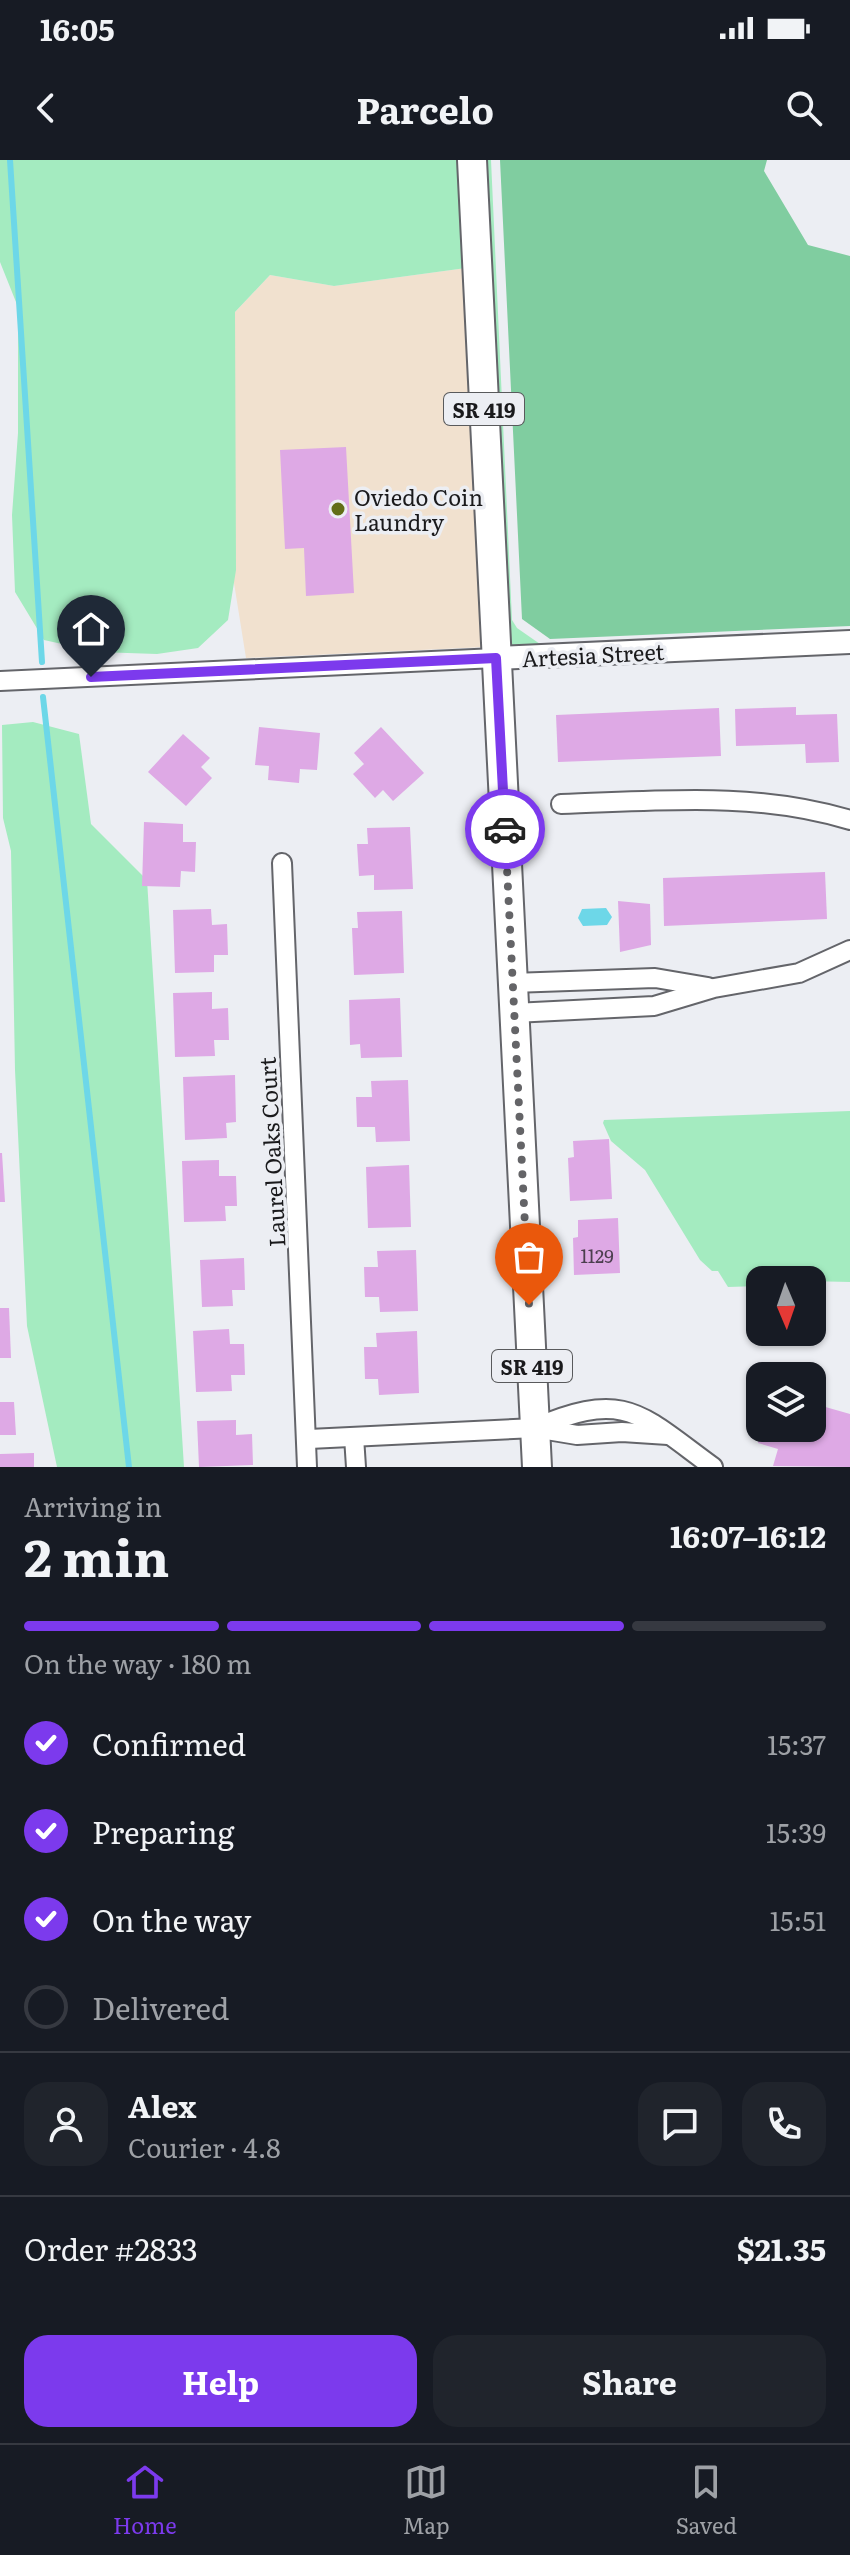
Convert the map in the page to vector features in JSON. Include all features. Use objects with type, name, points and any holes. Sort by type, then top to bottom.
[{"type":"main road","name":"SR 419","points":[[472,160],[537,1467]]},
{"type":"street","name":"Artesia Street","points":[[0,681],[850,642]]},
{"type":"street","points":[[561,804],[744,799],[816,810],[850,820]]},
{"type":"street","name":"Laurel Oaks Court","points":[[282,863],[309,1439],[307,1467]]},
{"type":"street","points":[[514,1013],[654,1006],[714,988],[799,973],[850,950]]},
{"type":"street","points":[[512,983],[655,978],[714,988]]},
{"type":"street","points":[[309,1439],[535,1428],[577,1435],[622,1432],[668,1435],[713,1467]]},
{"type":"street","points":[[354,1437],[356,1467]]},
{"type":"shaded area","points":[[466,268],[485,647],[246,658],[234,583],[235,312],[270,275],[334,286]]},
{"type":"green space","points":[[0,160],[461,160],[466,268],[334,286],[270,275],[235,312],[236,570],[228,620],[198,648],[157,654],[98,652],[44,640],[15,592],[12,515],[18,433],[18,307],[0,262]]},
{"type":"green space","points":[[483,160],[491,160],[512,620],[517,628],[540,644],[507,646]]},
{"type":"green space","points":[[500,160],[767,160],[764,171],[808,245],[850,256],[850,626],[550,639],[522,619]]},
{"type":"green space","points":[[33,722],[79,734],[91,824],[147,880],[184,1467],[57,1467],[27,1326],[15,1070],[11,851],[3,818],[2,725]]},
{"type":"green space","points":[[850,1111],[850,1282],[826,1281],[826,1266],[746,1266],[746,1286],[728,1287],[718,1271],[712,1271],[700,1260],[645,1170],[611,1141],[604,1120]]},
{"type":"water","points":[[606,908],[612,917],[607,925],[583,926],[578,918],[582,909]]},
{"type":"building","points":[[346,447],[354,593],[306,596],[304,548],[285,549],[280,450]]},
{"type":"building","points":[[796,707],[796,715],[837,714],[839,762],[806,763],[805,744],[736,746],[735,709]]},
{"type":"building","points":[[719,708],[721,756],[558,762],[556,715]]},
{"type":"building","points":[[259,727],[320,733],[317,770],[300,769],[299,783],[268,780],[269,766],[255,765]]},
{"type":"building","points":[[381,727],[424,773],[393,801],[383,790],[375,798],[353,774],[364,764],[354,753]]},
{"type":"building","points":[[183,734],[210,758],[201,767],[212,778],[186,806],[148,772]]},
{"type":"building","points":[[144,822],[183,824],[183,842],[196,842],[195,872],[181,871],[180,887],[142,886]]},
{"type":"building","points":[[410,827],[413,889],[374,890],[374,875],[359,876],[357,844],[368,844],[367,828]]},
{"type":"building","points":[[825,872],[827,919],[664,926],[663,878]]},
{"type":"building","points":[[618,901],[650,904],[651,945],[620,952]]},
{"type":"building","points":[[211,909],[212,925],[227,924],[228,955],[214,955],[214,972],[175,973],[173,910]]},
{"type":"building","points":[[402,911],[404,973],[354,975],[352,928],[358,928],[357,912]]},
{"type":"building","points":[[212,992],[212,1009],[228,1008],[229,1040],[214,1040],[215,1056],[175,1057],[173,993]]},
{"type":"building","points":[[400,998],[402,1057],[361,1058],[360,1044],[350,1045],[349,1000]]},
{"type":"building","points":[[235,1075],[236,1122],[226,1123],[227,1138],[185,1140],[183,1077]]},
{"type":"building","points":[[408,1080],[410,1141],[376,1142],[375,1127],[357,1127],[356,1097],[372,1097],[371,1081]]},
{"type":"building","points":[[609,1139],[612,1199],[570,1201],[568,1158],[574,1157],[573,1141]]},
{"type":"building","points":[[2,1153],[5,1202],[0,1202]]},
{"type":"building","points":[[219,1160],[219,1176],[236,1176],[237,1206],[225,1206],[226,1221],[184,1222],[182,1161]]},
{"type":"building","points":[[409,1165],[411,1227],[368,1228],[366,1167]]},
{"type":"building","points":[[618,1218],[620,1273],[574,1275],[573,1238],[578,1237],[578,1220]]},
{"type":"building","points":[[416,1250],[418,1311],[380,1312],[379,1297],[365,1297],[364,1267],[378,1267],[377,1251]]},
{"type":"building","points":[[244,1258],[245,1290],[232,1290],[233,1306],[202,1307],[200,1260]]},
{"type":"building","points":[[0,1308],[9,1308],[11,1358],[0,1358]]},
{"type":"building","points":[[229,1329],[230,1344],[244,1344],[245,1375],[231,1375],[232,1391],[196,1392],[193,1331]]},
{"type":"building","points":[[417,1331],[419,1393],[379,1395],[378,1379],[365,1379],[364,1347],[377,1347],[376,1333]]},
{"type":"building","points":[[0,1402],[14,1402],[16,1435],[0,1435]]},
{"type":"building","points":[[826,1407],[850,1414],[850,1467],[773,1466],[778,1449],[758,1443],[826,1442]]},
{"type":"building","points":[[236,1420],[236,1435],[252,1434],[253,1465],[199,1467],[197,1421]]},
{"type":"building","points":[[34,1453],[34,1467],[0,1467],[0,1454]]},
{"type":"waterway","points":[[10,160],[42,662]]},
{"type":"waterway","points":[[43,697],[129,1467]]},
{"type":"way so far","points":[[505,829],[529,1305]]},
{"type":"place","name":"Oviedo Coin Laundry","points":[[338,509]]},
{"type":"route","points":[[91,677],[496,658],[505,829]]}]
